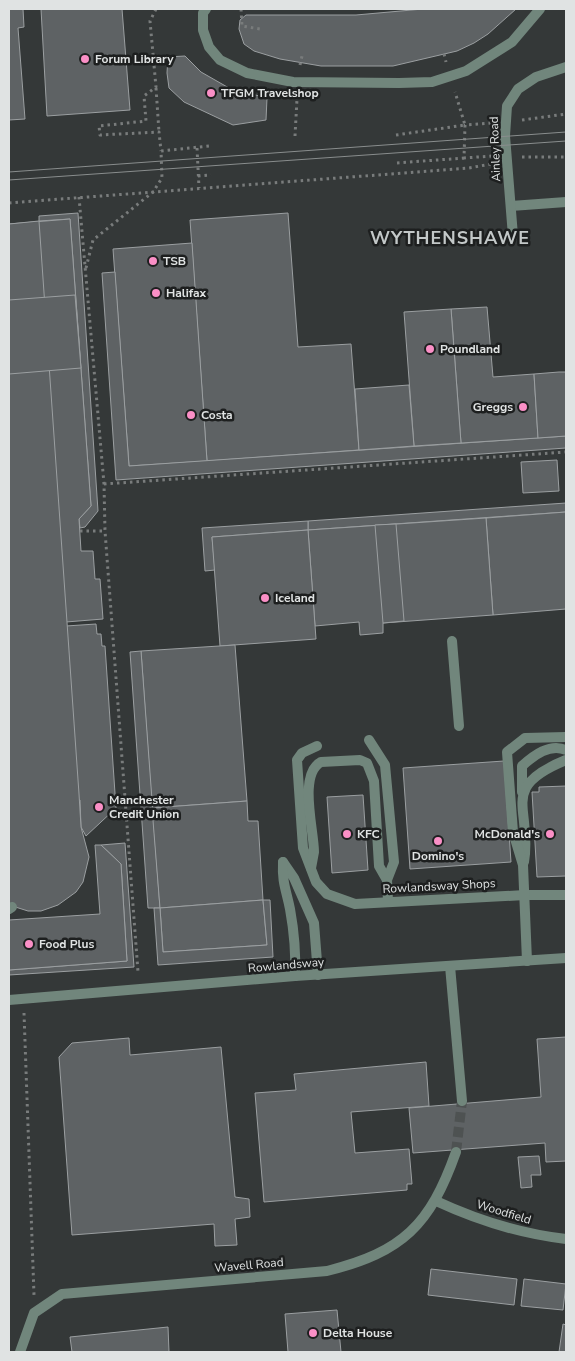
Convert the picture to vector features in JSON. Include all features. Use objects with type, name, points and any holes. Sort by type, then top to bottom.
[{"type":"street","points":[[206,9],[203,13],[203,30],[209,46],[220,60],[247,73],[293,82],[432,82],[466,71],[512,42],[540,9]]},
{"type":"street","name":"Ainley Road","points":[[513,236],[507,158],[507,106],[518,89],[536,77],[566,67]]},
{"type":"street","points":[[511,206],[566,202]]},
{"type":"street","points":[[452,641],[459,726]]},
{"type":"street","points":[[527,961],[523,866],[513,832],[507,752],[525,738],[566,737]]},
{"type":"street","points":[[369,740],[385,765],[394,862],[387,880],[388,901]]},
{"type":"street","points":[[311,869],[303,848],[297,760],[302,754],[318,746]]},
{"type":"street","points":[[523,866],[526,850],[522,766],[532,756],[544,750],[561,747],[566,750]]},
{"type":"street","points":[[311,869],[314,853],[308,791],[312,772],[316,764],[322,762],[360,760],[367,763],[374,781],[379,866],[387,880]]},
{"type":"street","points":[[522,794],[530,781],[551,766],[566,760]]},
{"type":"street","points":[[295,976],[294,934],[289,907],[282,885],[283,862],[294,878],[314,923],[318,975]]},
{"type":"street","name":"Rowlandsway Shops","points":[[311,869],[316,882],[327,894],[355,904],[525,895],[566,895]]},
{"type":"street","name":"Rowlandsway","points":[[9,1000],[295,976],[566,958]]},
{"type":"street","points":[[450,966],[462,1101]]},
{"type":"street","name":"Wavell Road","points":[[34,1313],[62,1294],[327,1272],[360,1263],[390,1249],[413,1230],[436,1201],[456,1152]]},
{"type":"street","name":"Woodfield","points":[[436,1201],[453,1209],[516,1230],[566,1239]]},
{"type":"street","points":[[20,1352],[34,1313]]},
{"type":"path","points":[[85,271],[94,240],[153,192],[162,178],[150,21],[155,9]]},
{"type":"path","points":[[241,9],[242,26],[260,29]]},
{"type":"path","points":[[301,63],[302,56]]},
{"type":"path","points":[[450,76],[465,125],[464,158]]},
{"type":"path","points":[[156,87],[144,96],[146,121],[99,126],[100,135],[159,132]]},
{"type":"path","points":[[396,135],[566,114]]},
{"type":"path","points":[[161,151],[209,146]]},
{"type":"path","points":[[197,148],[199,188]]},
{"type":"path","points":[[397,163],[464,158],[566,158]]},
{"type":"path","points":[[9,203],[469,168],[507,158]]},
{"type":"path","points":[[198,176],[210,175]]},
{"type":"path","points":[[79,197],[104,484],[105,531],[140,990]]},
{"type":"path","points":[[104,484],[566,452]]},
{"type":"path","points":[[80,531],[105,531]]},
{"type":"path","points":[[24,998],[34,1313]]},
{"type":"building","points":[[9,9],[23,9],[24,27],[18,28],[25,119],[9,120]]},
{"type":"building","name":"Forum Library","points":[[41,9],[122,9],[130,110],[47,116]]},
{"type":"building","points":[[423,9],[516,9],[488,34],[457,51],[393,66],[321,66],[280,59],[254,51],[244,44],[239,29],[240,20],[246,15],[356,15]]},
{"type":"building","name":"TFGM Travelshop","points":[[185,56],[201,72],[229,88],[267,98],[266,120],[233,125],[184,102],[169,88],[167,73],[168,57]]},
{"type":"building","points":[[78,213],[98,511],[85,527],[80,528],[79,519],[91,506],[70,219],[39,221],[39,216]]},
{"type":"building","points":[[288,213],[298,347],[351,344],[359,450],[207,461],[190,220]]},
{"type":"building","points":[[70,219],[91,506],[79,519],[81,551],[93,551],[95,579],[100,579],[103,619],[66,622],[66,626],[96,624],[97,634],[101,634],[102,646],[105,646],[116,808],[86,836],[81,827],[80,800],[9,805],[9,224]]},
{"type":"building","points":[[39,221],[81,827],[89,857],[83,882],[76,892],[58,905],[41,911],[28,911],[9,905],[9,224]]},
{"type":"building","points":[[192,243],[207,461],[129,466],[113,249]]},
{"type":"building","points":[[115,272],[129,466],[566,436],[566,448],[116,480],[102,273]]},
{"type":"building","points":[[75,295],[81,368],[9,374],[9,300]]},
{"type":"building","points":[[487,307],[493,377],[534,374],[538,438],[461,443],[451,309]]},
{"type":"building","name":"Poundland","points":[[451,309],[461,443],[414,446],[404,312]]},
{"type":"building","points":[[566,372],[566,436],[538,438],[534,374]]},
{"type":"building","points":[[409,385],[414,446],[359,450],[355,389]]},
{"type":"building","points":[[557,460],[559,491],[523,493],[521,462]]},
{"type":"building","points":[[566,503],[566,512],[308,530],[308,521]]},
{"type":"building","points":[[566,512],[566,609],[493,615],[486,518]]},
{"type":"building","points":[[486,518],[493,615],[383,623],[383,633],[360,635],[359,622],[315,626],[308,530]]},
{"type":"building","points":[[308,521],[308,530],[212,537],[215,570],[205,571],[202,528]]},
{"type":"building","points":[[396,524],[404,621],[383,623],[375,525]]},
{"type":"building","name":"Iceland","points":[[308,530],[316,639],[220,646],[212,537]]},
{"type":"building","points":[[235,645],[247,801],[152,808],[141,651]]},
{"type":"building","points":[[141,651],[160,908],[148,908],[130,652]]},
{"type":"building","points":[[504,761],[511,862],[410,869],[403,768]]},
{"type":"building","name":"McDonald's","points":[[566,786],[566,876],[537,877],[532,792],[539,792],[539,787]]},
{"type":"building","name":"KFC","points":[[363,795],[368,870],[332,873],[327,797]]},
{"type":"building","points":[[247,801],[248,821],[258,821],[263,900],[160,908],[152,808]]},
{"type":"building","points":[[125,843],[134,967],[9,975],[9,970],[127,961],[121,864],[101,845]]},
{"type":"building","points":[[95,845],[101,845],[121,864],[127,961],[9,970],[9,920],[100,914]]},
{"type":"building","points":[[263,900],[267,945],[163,952],[160,908]]},
{"type":"building","points":[[263,900],[270,900],[273,957],[158,965],[154,908],[160,908],[163,952],[267,945]]},
{"type":"building","points":[[566,1037],[566,1161],[546,1162],[545,1143],[413,1153],[409,1108],[541,1097],[537,1039]]},
{"type":"building","points":[[129,1038],[130,1055],[221,1047],[235,1197],[249,1199],[250,1217],[235,1219],[237,1245],[215,1246],[214,1224],[72,1235],[59,1057],[72,1043]]},
{"type":"building","points":[[426,1062],[429,1106],[351,1112],[355,1153],[409,1149],[412,1184],[407,1184],[407,1190],[264,1202],[255,1093],[296,1090],[294,1074]]},
{"type":"building","points":[[539,1156],[541,1175],[531,1175],[532,1187],[521,1188],[518,1157]]},
{"type":"building","points":[[431,1269],[517,1279],[514,1305],[428,1295]]},
{"type":"building","points":[[524,1279],[566,1284],[563,1310],[521,1306]]},
{"type":"building","name":"Delta House","points":[[337,1310],[341,1352],[288,1352],[285,1314]]},
{"type":"building","points":[[563,1324],[566,1325],[566,1352],[559,1352]]},
{"type":"building","points":[[168,1327],[169,1352],[72,1352],[70,1337]]},
{"type":"tunnel","points":[[456,1152],[462,1101]]},
{"type":"tram line","points":[[9,172],[566,132]]},
{"type":"tram line","points":[[9,180],[566,141]]},
{"type":"place","name":"Forum Library","points":[[85,59]]},
{"type":"place","name":"TFGM Travelshop","points":[[211,93]]},
{"type":"place","name":"TSB","points":[[153,261]]},
{"type":"place","name":"Halifax","points":[[156,293]]},
{"type":"place","name":"Poundland","points":[[430,349]]},
{"type":"place","name":"Greggs","points":[[523,407]]},
{"type":"place","name":"Costa","points":[[191,415]]},
{"type":"place","name":"Iceland","points":[[265,598]]},
{"type":"place","name":"Manchester Credit Union","points":[[99,807]]},
{"type":"place","name":"KFC","points":[[347,834]]},
{"type":"place","name":"McDonald's","points":[[550,834]]},
{"type":"place","name":"Domino's","points":[[438,841]]},
{"type":"place","name":"Food Plus","points":[[29,944]]},
{"type":"place","name":"Delta House","points":[[313,1333]]},
{"type":"district","name":"WYTHENSHAWE","points":[[450,238]]}]
